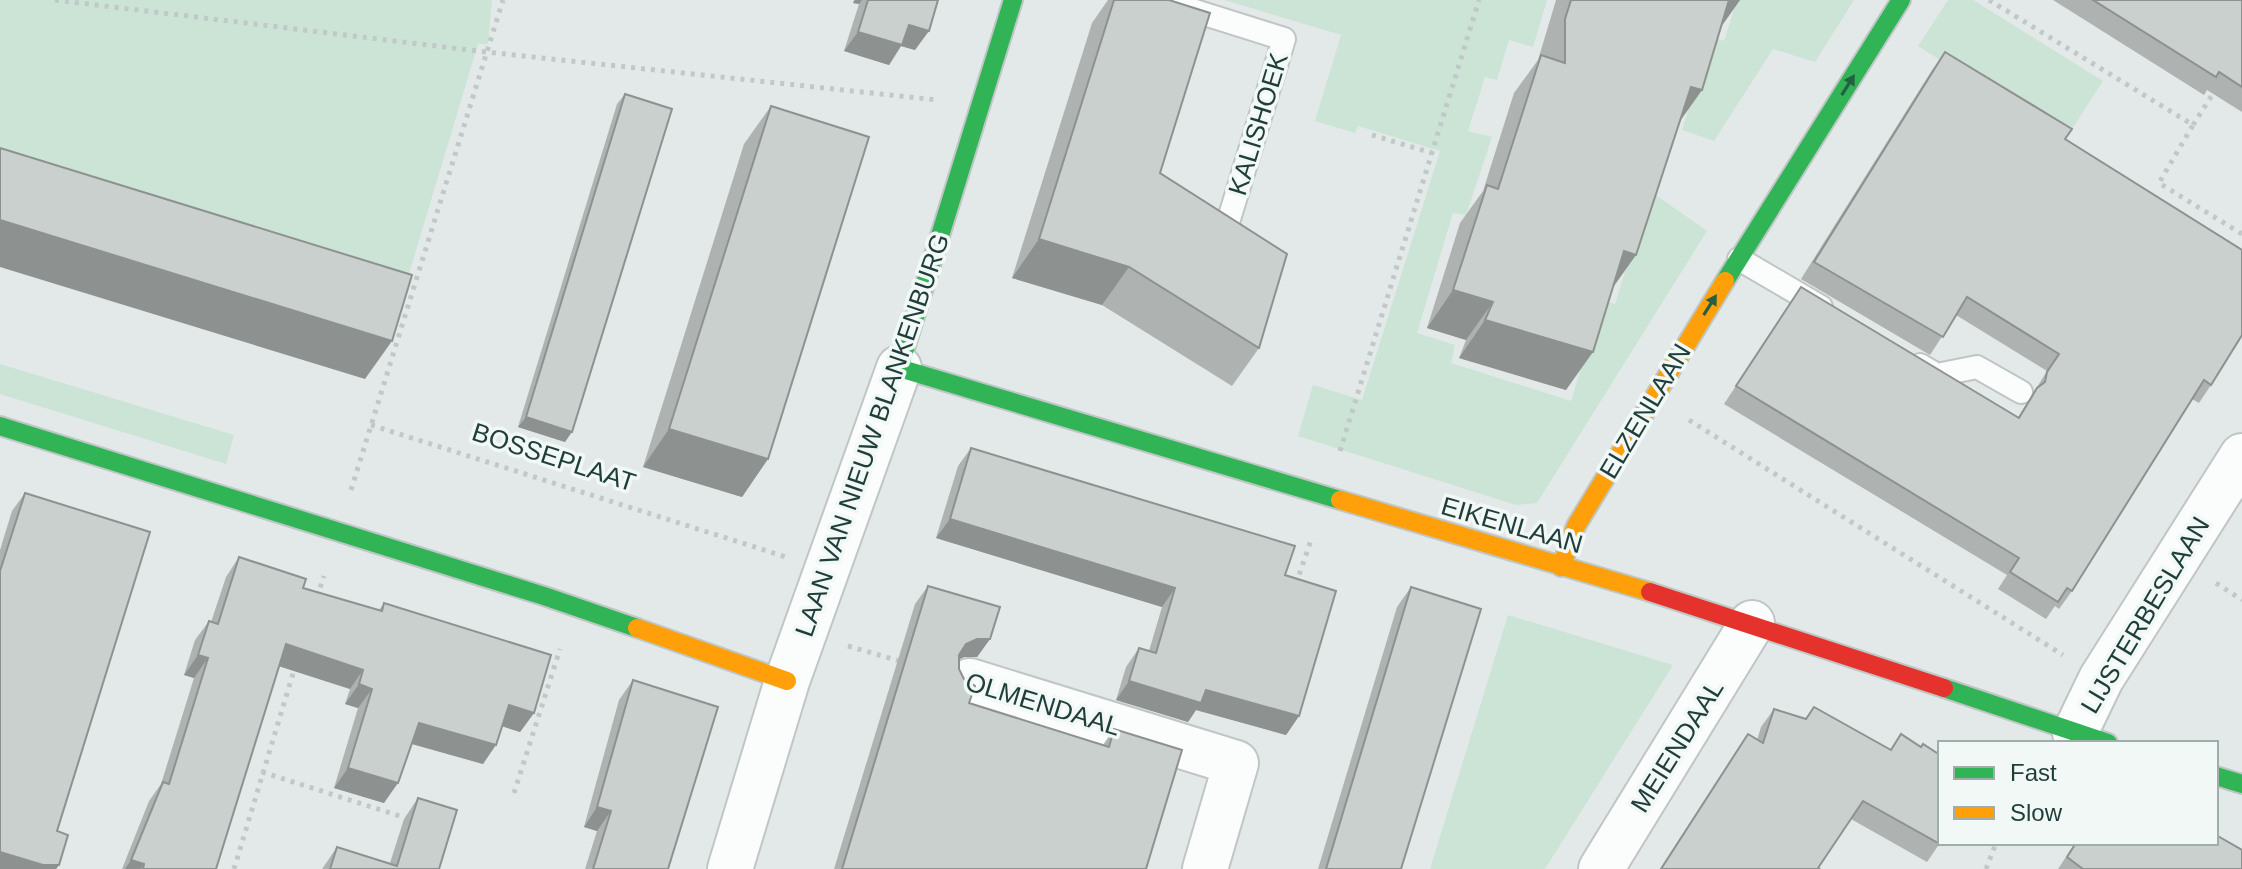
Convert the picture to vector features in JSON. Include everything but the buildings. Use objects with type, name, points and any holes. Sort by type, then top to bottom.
[{"type":"street","name":"LAAN VAN NIEUW BLANKENBURG","points":[[730,869],[787,681],[899,368],[1013,0]]},
{"type":"street","name":"ELZENLAAN","points":[[1561,567],[1576,526],[1652,397],[1901,0]]},
{"type":"street","name":"EIKENLAAN","points":[[899,368],[1325,498],[1752,623],[2091,738]]},
{"type":"street","points":[[0,426],[574,607],[787,681]]},
{"type":"street","name":"LIJSTERBESLAAN","points":[[2091,738],[2101,679],[2242,456]]},
{"type":"street","name":"MEIENDAAL","points":[[1601,869],[1752,623]]},
{"type":"street","name":"OLMENDAAL","points":[[970,681],[1236,763],[1205,869]]},
{"type":"street","points":[[2218,777],[2242,784]]},
{"type":"lane","name":"KALISHOEK","points":[[1160,0],[1284,39],[1222,242]]},
{"type":"lane","points":[[1739,259],[1845,321]]},
{"type":"lane","points":[[1897,352],[1937,375],[1977,367],[2021,392]]},
{"type":"path","points":[[55,0],[486,52],[981,104]]},
{"type":"path","points":[[314,606],[503,0]]},
{"type":"path","points":[[1295,586],[1479,0]]},
{"type":"path","points":[[1989,0],[2193,125]]},
{"type":"path","points":[[2217,87],[2159,183],[2242,234]]},
{"type":"path","points":[[1372,135],[1432,153]]},
{"type":"path","points":[[395,294],[410,298]]},
{"type":"path","points":[[1652,397],[2101,679]]},
{"type":"path","name":"BOSSEPLAAT","points":[[371,425],[826,569]]},
{"type":"path","points":[[514,793],[574,607]]},
{"type":"path","name":"OLMENDAAL","points":[[803,634],[970,681]]},
{"type":"path","points":[[234,869],[300,651]]},
{"type":"path","points":[[262,772],[403,817]]},
{"type":"path","points":[[1986,869],[1995,845]]},
{"type":"green space","points":[[0,0],[492,0],[488,44],[478,44],[405,287],[0,173]]},
{"type":"green space","points":[[1224,0],[1547,0],[1533,47],[1509,40],[1497,80],[1485,77],[1468,131],[1492,137],[1466,215],[1453,213],[1417,333],[1455,345],[1451,363],[1571,401],[1602,301],[1615,304],[1650,191],[1707,231],[1537,503],[1516,505],[1298,436],[1313,385],[1362,400],[1440,151],[1358,126],[1355,133],[1315,121],[1341,35]]},
{"type":"green space","points":[[1737,0],[1854,0],[1815,62],[1773,49],[1714,141],[1682,130],[1711,37],[1724,41]]},
{"type":"green space","points":[[1948,0],[1973,0],[2103,81],[2065,140],[1918,46]]},
{"type":"green space","points":[[0,364],[234,435],[226,464],[0,394]]},
{"type":"green space","points":[[1508,615],[1673,665],[1545,869],[1430,869]]},
{"type":"traffic: fast","points":[[1013,0],[899,368],[1340,500]]},
{"type":"traffic: fast","points":[[1725,281],[1901,0]]},
{"type":"traffic: fast","points":[[0,426],[637,628]]},
{"type":"traffic: fast","points":[[1944,688],[2102,741]]},
{"type":"traffic: fast","points":[[2218,777],[2242,784]]},
{"type":"traffic: slow","points":[[1561,567],[1576,526],[1725,281]]},
{"type":"traffic: slow","points":[[1340,500],[1650,592]]},
{"type":"traffic: slow","points":[[637,628],[787,681]]},
{"type":"traffic: jam","points":[[1650,592],[1944,688]]}]
